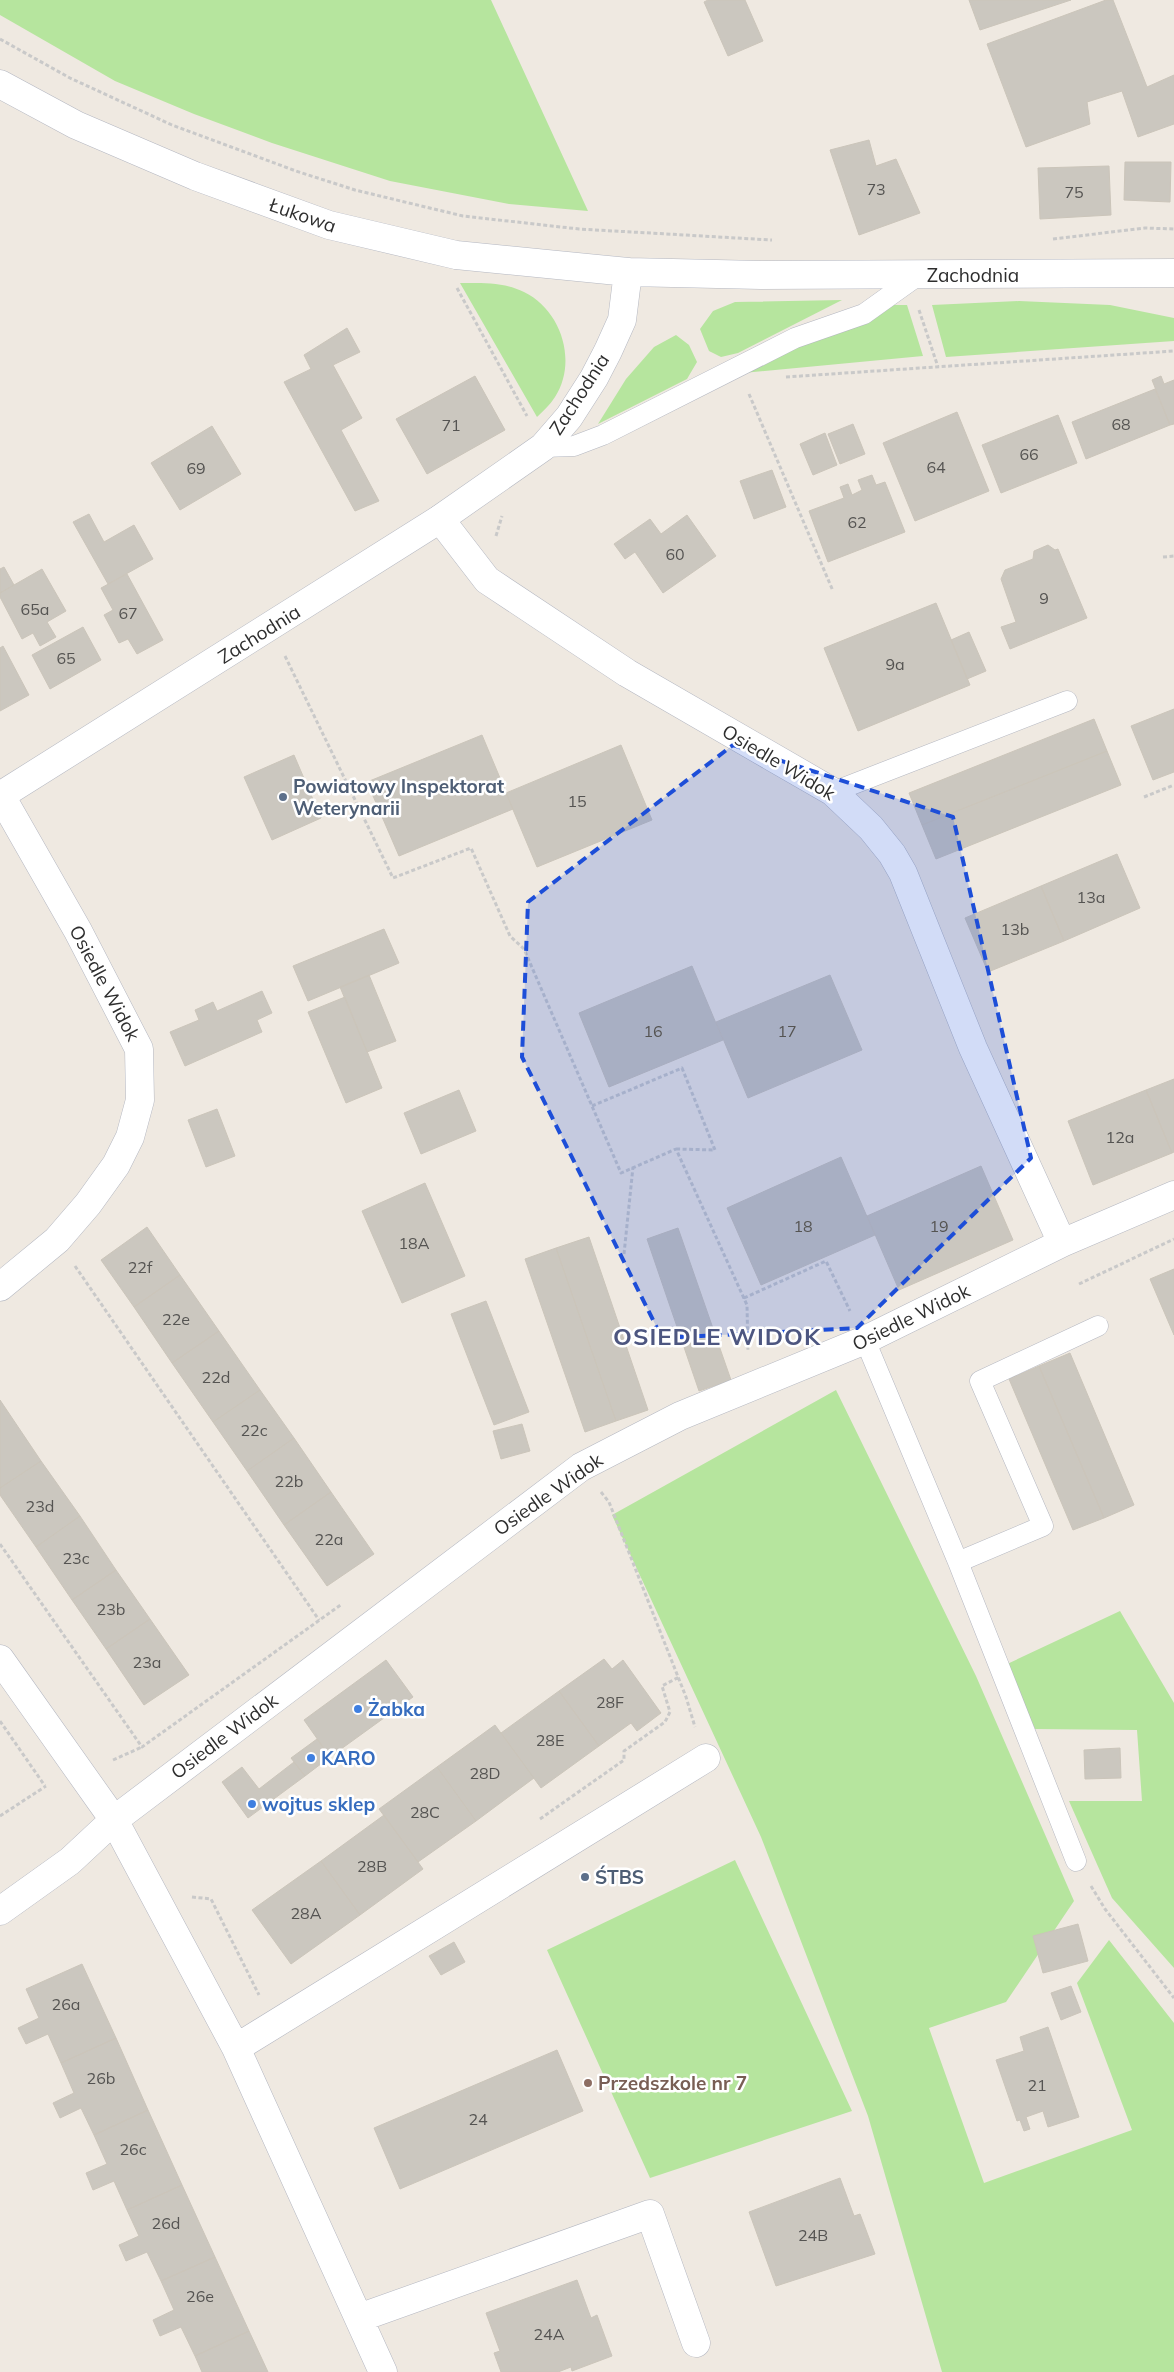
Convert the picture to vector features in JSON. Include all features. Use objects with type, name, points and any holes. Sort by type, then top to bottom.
[{"type":"street","name":"Łukowa","points":[[0,84],[76,125],[195,176],[329,225],[456,255],[628,272]]},
{"type":"street","name":"Zachodnia","points":[[1,796],[440,519],[543,447],[569,417],[594,378],[608,351],[622,320],[628,272],[762,275],[1174,273]]},
{"type":"street","name":"Osiedle Widok","points":[[440,519],[487,580],[627,673],[833,792],[871,828],[903,873],[973,1048],[1062,1242]]},
{"type":"street","name":"Osiedle Widok","points":[[0,1287],[57,1240],[88,1204],[116,1165],[130,1137],[140,1100],[139,1048],[78,931],[1,796]]},
{"type":"street","name":"Osiedle Widok","points":[[0,1911],[70,1861],[114,1820],[580,1467],[680,1416],[865,1340],[1062,1242],[1174,1196]]},
{"type":"street","points":[[0,1659],[114,1820],[236,2048],[383,2372]]},
{"type":"street","points":[[236,2048],[706,1758]]},
{"type":"street","points":[[360,2318],[650,2214],[696,2343]]},
{"type":"lane","points":[[543,447],[574,446],[603,435],[796,338],[864,314],[920,274]]},
{"type":"lane","points":[[833,792],[1067,701]]},
{"type":"lane","points":[[958,1562],[1043,1526],[980,1381],[1098,1326]]},
{"type":"lane","points":[[865,1340],[958,1562],[1076,1861]]},
{"type":"path","points":[[0,39],[120,103],[241,152],[355,190],[463,216],[579,229],[773,240]]},
{"type":"path","points":[[463,216],[452,279],[543,447]]},
{"type":"path","points":[[1052,239],[1145,228],[1174,229]]},
{"type":"path","points":[[918,307],[938,367]]},
{"type":"path","points":[[782,377],[1174,351]]},
{"type":"path","points":[[747,388],[833,591]]},
{"type":"path","points":[[495,539],[503,512]]},
{"type":"path","points":[[1164,556],[1174,556]]},
{"type":"path","points":[[271,626],[393,878],[472,848],[510,936],[524,949],[621,1173],[676,1149],[716,1150],[682,1068],[592,1106]]},
{"type":"path","points":[[1144,798],[1174,785]]},
{"type":"path","points":[[676,1149],[747,1305],[749,1388]]},
{"type":"path","points":[[624,1254],[633,1168]]},
{"type":"path","points":[[1079,1284],[1174,1239]]},
{"type":"path","points":[[57,1240],[318,1620]]},
{"type":"path","points":[[744,1298],[826,1261],[865,1340]]},
{"type":"path","points":[[580,1467],[609,1502],[679,1677],[706,1758]]},
{"type":"path","points":[[0,1544],[142,1747]]},
{"type":"path","points":[[108,1762],[142,1747],[343,1603]]},
{"type":"path","points":[[535,1823],[624,1760],[624,1751],[665,1722],[670,1712],[662,1686],[679,1677]]},
{"type":"path","points":[[0,1721],[45,1786]]},
{"type":"path","points":[[0,1816],[51,1782]]},
{"type":"path","points":[[1076,1861],[1105,1909],[1174,1998]]},
{"type":"path","points":[[183,1897],[211,1899],[262,2002]]},
{"type":"highlighted area","points":[[733,745],[953,817],[1031,1158],[857,1328],[662,1338],[522,1057],[528,902]]},
{"type":"green space","points":[[0,0],[491,0],[588,211],[509,204],[390,181],[272,143],[194,114],[115,81],[0,15]]},
{"type":"green space","points":[[460,283],[509,286],[524,292],[537,300],[548,311],[556,324],[562,338],[565,353],[562,383],[555,397],[537,417]]},
{"type":"green space","points":[[842,300],[738,353],[721,357],[709,351],[700,329],[713,311],[735,302]]},
{"type":"green space","points":[[1019,301],[1110,305],[1174,318],[1174,341],[946,357],[932,305]]},
{"type":"green space","points":[[881,305],[907,305],[923,356],[743,373]]},
{"type":"green space","points":[[676,335],[689,345],[697,362],[687,379],[598,424],[626,379],[654,347]]},
{"type":"green space","points":[[836,1390],[976,1676],[1074,1901],[1006,2002],[929,2028],[984,2183],[1132,2130],[1077,1983],[1109,1940],[1174,2023],[1174,2372],[942,2372],[868,2116],[761,1837],[612,1515]]},
{"type":"green space","points":[[1120,1611],[1174,1703],[1174,1968],[1112,1898],[1069,1801],[1142,1801],[1137,1730],[1035,1729],[1005,1665]]},
{"type":"green space","points":[[735,1860],[852,2111],[650,2178],[547,1950]]},
{"type":"building","points":[[708,0],[745,0],[763,41],[728,56],[704,2]]},
{"type":"building","points":[[969,0],[1071,0],[980,30]]},
{"type":"building","points":[[1106,0],[1113,0],[1147,87],[1174,75],[1174,124],[1138,137],[1122,91],[1087,102],[1090,124],[1026,147],[987,44]]},
{"type":"building","points":[[869,140],[876,166],[896,159],[920,213],[859,235],[830,150]]},
{"type":"building","points":[[1125,162],[1171,162],[1170,202],[1124,200]]},
{"type":"building","points":[[1109,166],[1111,215],[1040,219],[1038,168]]},
{"type":"building","points":[[347,328],[360,352],[333,365],[362,418],[341,430],[379,501],[355,511],[284,382],[311,369],[304,355]]},
{"type":"building","points":[[475,376],[505,430],[427,474],[396,419]]},
{"type":"building","points":[[1161,376],[1164,384],[1174,380],[1174,424],[1170,425],[1152,380]]},
{"type":"building","points":[[1155,389],[1170,425],[1086,459],[1072,422]]},
{"type":"building","points":[[957,412],[989,491],[915,521],[883,443]]},
{"type":"building","points":[[1058,415],[1077,463],[1001,493],[982,445]]},
{"type":"building","points":[[853,424],[865,454],[840,464],[828,434]]},
{"type":"building","points":[[212,426],[241,474],[180,510],[151,463]]},
{"type":"building","points":[[825,433],[837,465],[813,475],[800,444]]},
{"type":"building","points":[[772,470],[786,507],[754,519],[740,481]]},
{"type":"building","points":[[872,475],[876,485],[885,482],[905,532],[828,562],[809,511],[844,498],[840,487],[848,484],[852,495],[862,490],[858,480]]},
{"type":"building","points":[[89,514],[104,542],[134,525],[153,559],[108,584],[73,522]]},
{"type":"building","points":[[687,515],[716,556],[663,593],[635,552],[625,559],[614,544],[650,519],[661,534]]},
{"type":"building","points":[[1048,545],[1055,550],[1058,549],[1087,618],[1010,649],[1001,627],[1016,622],[1001,579],[1005,570],[1033,559],[1034,551]]},
{"type":"building","points":[[4,567],[14,585],[0,593],[0,569]]},
{"type":"building","points":[[42,569],[66,611],[47,622],[56,637],[40,646],[33,633],[22,639],[0,597],[0,593]]},
{"type":"building","points":[[127,574],[163,640],[137,654],[128,639],[119,643],[104,615],[113,610],[101,588]]},
{"type":"building","points":[[936,603],[970,685],[858,731],[824,648]]},
{"type":"building","points":[[83,627],[101,660],[50,689],[32,655]]},
{"type":"building","points":[[969,632],[986,671],[967,679],[951,640]]},
{"type":"building","points":[[3,646],[29,695],[0,711],[0,648]]},
{"type":"building","points":[[1174,709],[1174,772],[1153,780],[1131,726]]},
{"type":"building","points":[[1094,719],[1107,751],[922,825],[909,793]]},
{"type":"building","points":[[482,735],[513,809],[399,856],[367,782]]},
{"type":"building","points":[[621,745],[652,820],[537,867],[506,793]]},
{"type":"building","points":[[1107,751],[1121,785],[936,859],[922,825]]},
{"type":"building","name":"Powiatowy Inspektorat Weterynarii","points":[[294,755],[321,818],[272,840],[244,777]]},
{"type":"building","points":[[1117,854],[1140,908],[1064,941],[1041,886]]},
{"type":"building","points":[[1041,886],[1064,941],[988,972],[965,918]]},
{"type":"building","points":[[384,929],[399,963],[308,1001],[293,966]]},
{"type":"building","points":[[692,966],[723,1040],[609,1087],[579,1013]]},
{"type":"building","points":[[369,975],[396,1041],[367,1052],[340,987]]},
{"type":"building","points":[[830,975],[862,1050],[748,1098],[716,1022]]},
{"type":"building","points":[[262,991],[272,1013],[257,1020],[262,1032],[185,1066],[170,1032],[199,1020],[195,1010],[213,1002],[217,1011]]},
{"type":"building","points":[[345,997],[382,1088],[346,1103],[308,1012]]},
{"type":"building","points":[[1174,1079],[1174,1152],[1172,1153],[1146,1090]]},
{"type":"building","points":[[459,1090],[476,1131],[421,1154],[404,1113]]},
{"type":"building","points":[[1146,1090],[1172,1153],[1093,1185],[1068,1121]]},
{"type":"building","points":[[217,1109],[235,1156],[206,1167],[188,1120]]},
{"type":"building","points":[[841,1157],[875,1235],[761,1285],[727,1208]]},
{"type":"building","points":[[981,1166],[1013,1240],[899,1290],[867,1216]]},
{"type":"building","points":[[425,1183],[465,1276],[402,1303],[362,1211]]},
{"type":"building","points":[[147,1227],[180,1275],[134,1307],[101,1260]]},
{"type":"building","points":[[678,1228],[731,1380],[699,1391],[647,1239]]},
{"type":"building","points":[[589,1237],[648,1410],[616,1421],[556,1248]]},
{"type":"building","points":[[556,1248],[616,1421],[585,1432],[525,1259]]},
{"type":"building","points":[[1174,1269],[1174,1335],[1150,1279]]},
{"type":"building","points":[[180,1275],[219,1331],[172,1363],[134,1307]]},
{"type":"building","points":[[486,1301],[529,1412],[494,1425],[451,1314]]},
{"type":"building","points":[[219,1331],[260,1390],[213,1422],[172,1363]]},
{"type":"building","points":[[1070,1353],[1134,1505],[1104,1518],[1039,1366]]},
{"type":"building","points":[[1039,1366],[1104,1518],[1073,1530],[1009,1379]]},
{"type":"building","points":[[260,1390],[294,1438],[247,1471],[213,1422]]},
{"type":"building","points":[[0,1400],[41,1461],[0,1488]]},
{"type":"building","points":[[522,1424],[530,1451],[501,1459],[493,1431]]},
{"type":"building","points":[[294,1438],[331,1492],[284,1525],[247,1471]]},
{"type":"building","points":[[41,1461],[80,1516],[36,1547],[0,1495],[0,1488]]},
{"type":"building","points":[[331,1492],[374,1554],[327,1586],[284,1525]]},
{"type":"building","points":[[80,1516],[116,1570],[72,1600],[36,1547]]},
{"type":"building","points":[[116,1570],[150,1619],[106,1649],[72,1600]]},
{"type":"building","points":[[150,1619],[189,1675],[144,1705],[106,1649]]},
{"type":"building","points":[[604,1659],[612,1669],[623,1660],[661,1713],[637,1731],[631,1723],[599,1746],[559,1691]]},
{"type":"building","name":"Żabka","points":[[386,1660],[413,1697],[330,1757],[304,1720]]},
{"type":"building","points":[[559,1691],[599,1746],[541,1788],[501,1733]]},
{"type":"building","points":[[495,1725],[534,1778],[476,1821],[437,1767]]},
{"type":"building","name":"KARO","points":[[317,1739],[330,1757],[305,1776],[291,1758]]},
{"type":"building","points":[[1120,1748],[1121,1778],[1085,1779],[1084,1750]]},
{"type":"building","name":"wojtus sklep","points":[[294,1762],[305,1776],[248,1818],[222,1782],[242,1767],[259,1789]]},
{"type":"building","points":[[437,1767],[476,1821],[418,1862],[379,1809]]},
{"type":"building","points":[[384,1815],[423,1869],[360,1915],[321,1861]]},
{"type":"building","points":[[321,1861],[360,1915],[291,1964],[252,1910]]},
{"type":"building","points":[[1078,1924],[1088,1961],[1043,1973],[1033,1936]]},
{"type":"building","points":[[454,1942],[465,1962],[441,1975],[429,1956]]},
{"type":"building","points":[[82,1964],[116,2038],[61,2063],[48,2034],[26,2044],[18,2028],[39,2018],[26,1989]]},
{"type":"building","points":[[1071,1986],[1081,2012],[1061,2020],[1051,1993]]},
{"type":"building","points":[[1048,2027],[1079,2117],[1048,2127],[1043,2111],[1026,2117],[1030,2129],[1024,2131],[1020,2120],[1017,2121],[996,2060],[1024,2051],[1020,2037]]},
{"type":"building","points":[[116,2038],[148,2110],[94,2135],[81,2108],[60,2118],[53,2103],[74,2093],[61,2063]]},
{"type":"building","points":[[557,2050],[583,2111],[400,2189],[374,2128]]},
{"type":"building","points":[[148,2110],[182,2185],[127,2210],[114,2181],[93,2190],[86,2173],[107,2164],[94,2135]]},
{"type":"building","points":[[840,2178],[854,2216],[860,2214],[875,2254],[776,2286],[749,2212]]},
{"type":"building","points":[[182,2185],[215,2257],[161,2281],[147,2252],[126,2261],[119,2245],[139,2236],[127,2210]]},
{"type":"building","points":[[215,2257],[249,2331],[195,2356],[181,2327],[160,2336],[153,2320],[174,2310],[161,2281]]},
{"type":"building","points":[[577,2280],[591,2318],[597,2315],[612,2356],[572,2371],[571,2367],[558,2372],[501,2372],[494,2353],[500,2351],[486,2313]]},
{"type":"building","points":[[249,2331],[268,2372],[202,2372],[195,2356]]},
{"type":"place","name":"Powiatowy Inspektorat Weterynarii","points":[[283,797]]},
{"type":"place","name":"Żabka","points":[[358,1709]]},
{"type":"place","name":"KARO","points":[[311,1758]]},
{"type":"place","name":"wojtus sklep","points":[[252,1804]]},
{"type":"place","name":"ŚTBS","points":[[585,1877]]},
{"type":"place","name":"Przedszkole nr 7","points":[[588,2083]]},
{"type":"district","name":"OSIEDLE WIDOK","points":[[717,1337]]}]
